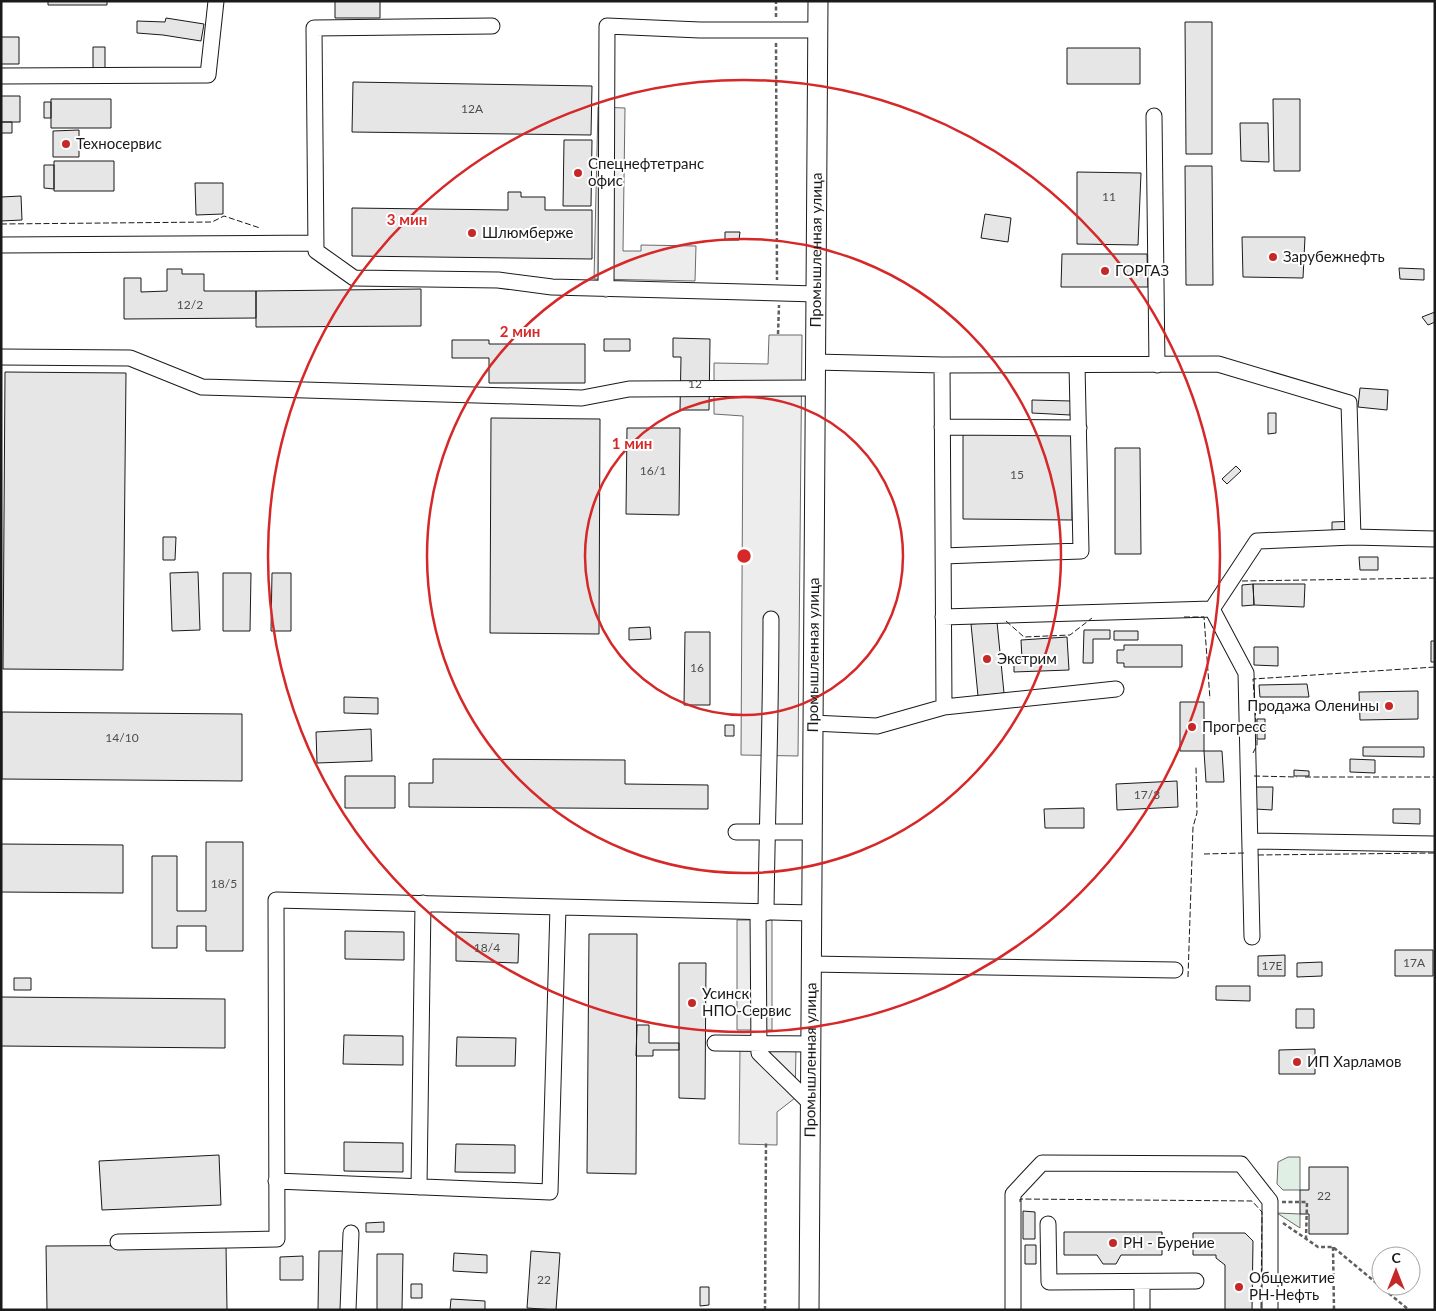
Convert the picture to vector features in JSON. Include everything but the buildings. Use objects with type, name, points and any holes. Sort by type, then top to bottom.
[{"type":"main road","name":"Промышленная улица","points":[[809,1310],[818,1]]},
{"type":"street","points":[[1,76],[208,75],[216,1]]},
{"type":"street","points":[[492,26],[314,28],[316,251],[354,278],[498,280],[552,287],[816,294]]},
{"type":"street","points":[[606,289],[607,26],[700,30],[818,30]]},
{"type":"street","points":[[1154,116],[1157,365]]},
{"type":"street","points":[[1,245],[315,243]]},
{"type":"street","points":[[1,357],[130,358],[202,387],[582,398],[629,389],[815,388]]},
{"type":"street","points":[[815,362],[942,365],[1218,364],[1349,403],[1353,537]]},
{"type":"street","points":[[942,365],[944,707]]},
{"type":"street","points":[[943,556],[1081,551],[1078,365]]},
{"type":"street","points":[[942,427],[1079,428]]},
{"type":"street","points":[[1212,609],[1257,541],[1353,537],[1435,539]]},
{"type":"street","points":[[943,617],[1212,609]]},
{"type":"street","points":[[1212,609],[1246,673],[1252,937]]},
{"type":"street","points":[[771,619],[772,726],[762,913],[758,1052],[809,1102]]},
{"type":"street","points":[[812,723],[878,726],[944,707],[1116,689]]},
{"type":"street","points":[[736,832],[812,832]]},
{"type":"street","points":[[1250,841],[1435,844]]},
{"type":"street","points":[[118,1242],[276,1239],[276,900],[811,913]]},
{"type":"street","points":[[420,1187],[423,903]]},
{"type":"street","points":[[276,1181],[550,1192],[558,907]]},
{"type":"street","points":[[810,964],[1175,970]]},
{"type":"street","points":[[715,1043],[810,1044]]},
{"type":"street","points":[[1013,1310],[1013,1194],[1042,1163],[1242,1164],[1270,1208],[1270,1310]]},
{"type":"street","points":[[1048,1224],[1049,1282],[1196,1281]]},
{"type":"street","points":[[348,1310],[351,1233]]},
{"type":"street","points":[[1142,1282],[1142,1310]]},
{"type":"path","points":[[776,1],[778,334]]},
{"type":"path","points":[[765,1310],[766,1141]]},
{"type":"path","points":[[1270,1208],[1307,1202],[1306,1238]]},
{"type":"path","points":[[1270,1208],[1318,1247],[1333,1247],[1410,1310]]},
{"type":"path","points":[[1333,1247],[1334,1310]]},
{"type":"green space","points":[[1288,1157],[1300,1157],[1300,1190],[1283,1190],[1277,1184],[1278,1162]]},
{"type":"green space","points":[[1277,1213],[1300,1214],[1300,1228]]},
{"type":"shaded area","points":[[598,107],[625,108],[623,251],[641,251],[641,245],[696,246],[695,281],[594,279]]},
{"type":"shaded area","points":[[769,335],[802,335],[798,756],[741,755],[743,416],[714,414],[714,363],[768,364]]},
{"type":"shaded area","points":[[737,920],[772,920],[772,1030],[737,1030]]},
{"type":"shaded area","points":[[740,1048],[796,1049],[795,1098],[777,1112],[777,1145],[739,1144]]},
{"type":"fence","points":[[1,224],[212,222],[224,216],[260,228]]},
{"type":"fence","points":[[1242,581],[1435,578]]},
{"type":"fence","points":[[1184,617],[1204,617],[1210,699]]},
{"type":"fence","points":[[1006,621],[1024,637],[1070,635],[1092,618]]},
{"type":"fence","points":[[1256,724],[1253,679],[1435,667]]},
{"type":"fence","points":[[1253,753],[1257,745],[1257,737]]},
{"type":"fence","points":[[1188,977],[1193,827],[1197,813],[1196,767]]},
{"type":"fence","points":[[1254,776],[1297,777]]},
{"type":"fence","points":[[1305,777],[1435,777]]},
{"type":"fence","points":[[1204,854],[1244,853]]},
{"type":"fence","points":[[1258,855],[1435,853]]},
{"type":"fence","points":[[1020,1202],[1020,1199],[1252,1201],[1262,1212],[1261,1310]]},
{"type":"place","name":"Техносервис","points":[[66,144]]},
{"type":"place","name":"Спецнефтетранс офис","points":[[578,173]]},
{"type":"place","name":"Шлюмберже","points":[[472,233]]},
{"type":"place","name":"Зарубежнефть","points":[[1273,257]]},
{"type":"place","name":"ГОРГАЗ","points":[[1105,271]]},
{"type":"place","name":"Экстрим","points":[[987,659]]},
{"type":"place","name":"Продажа Оленины","points":[[1389,706]]},
{"type":"place","name":"Прогресс","points":[[1192,727]]},
{"type":"place","name":"Усинск НПО-Сервис","points":[[692,1003]]},
{"type":"place","name":"ИП Харламов","points":[[1297,1062]]},
{"type":"place","name":"РН - Бурение","points":[[1113,1243]]},
{"type":"place","name":"Общежитие РН-Нефть","points":[[1239,1287]]}]
